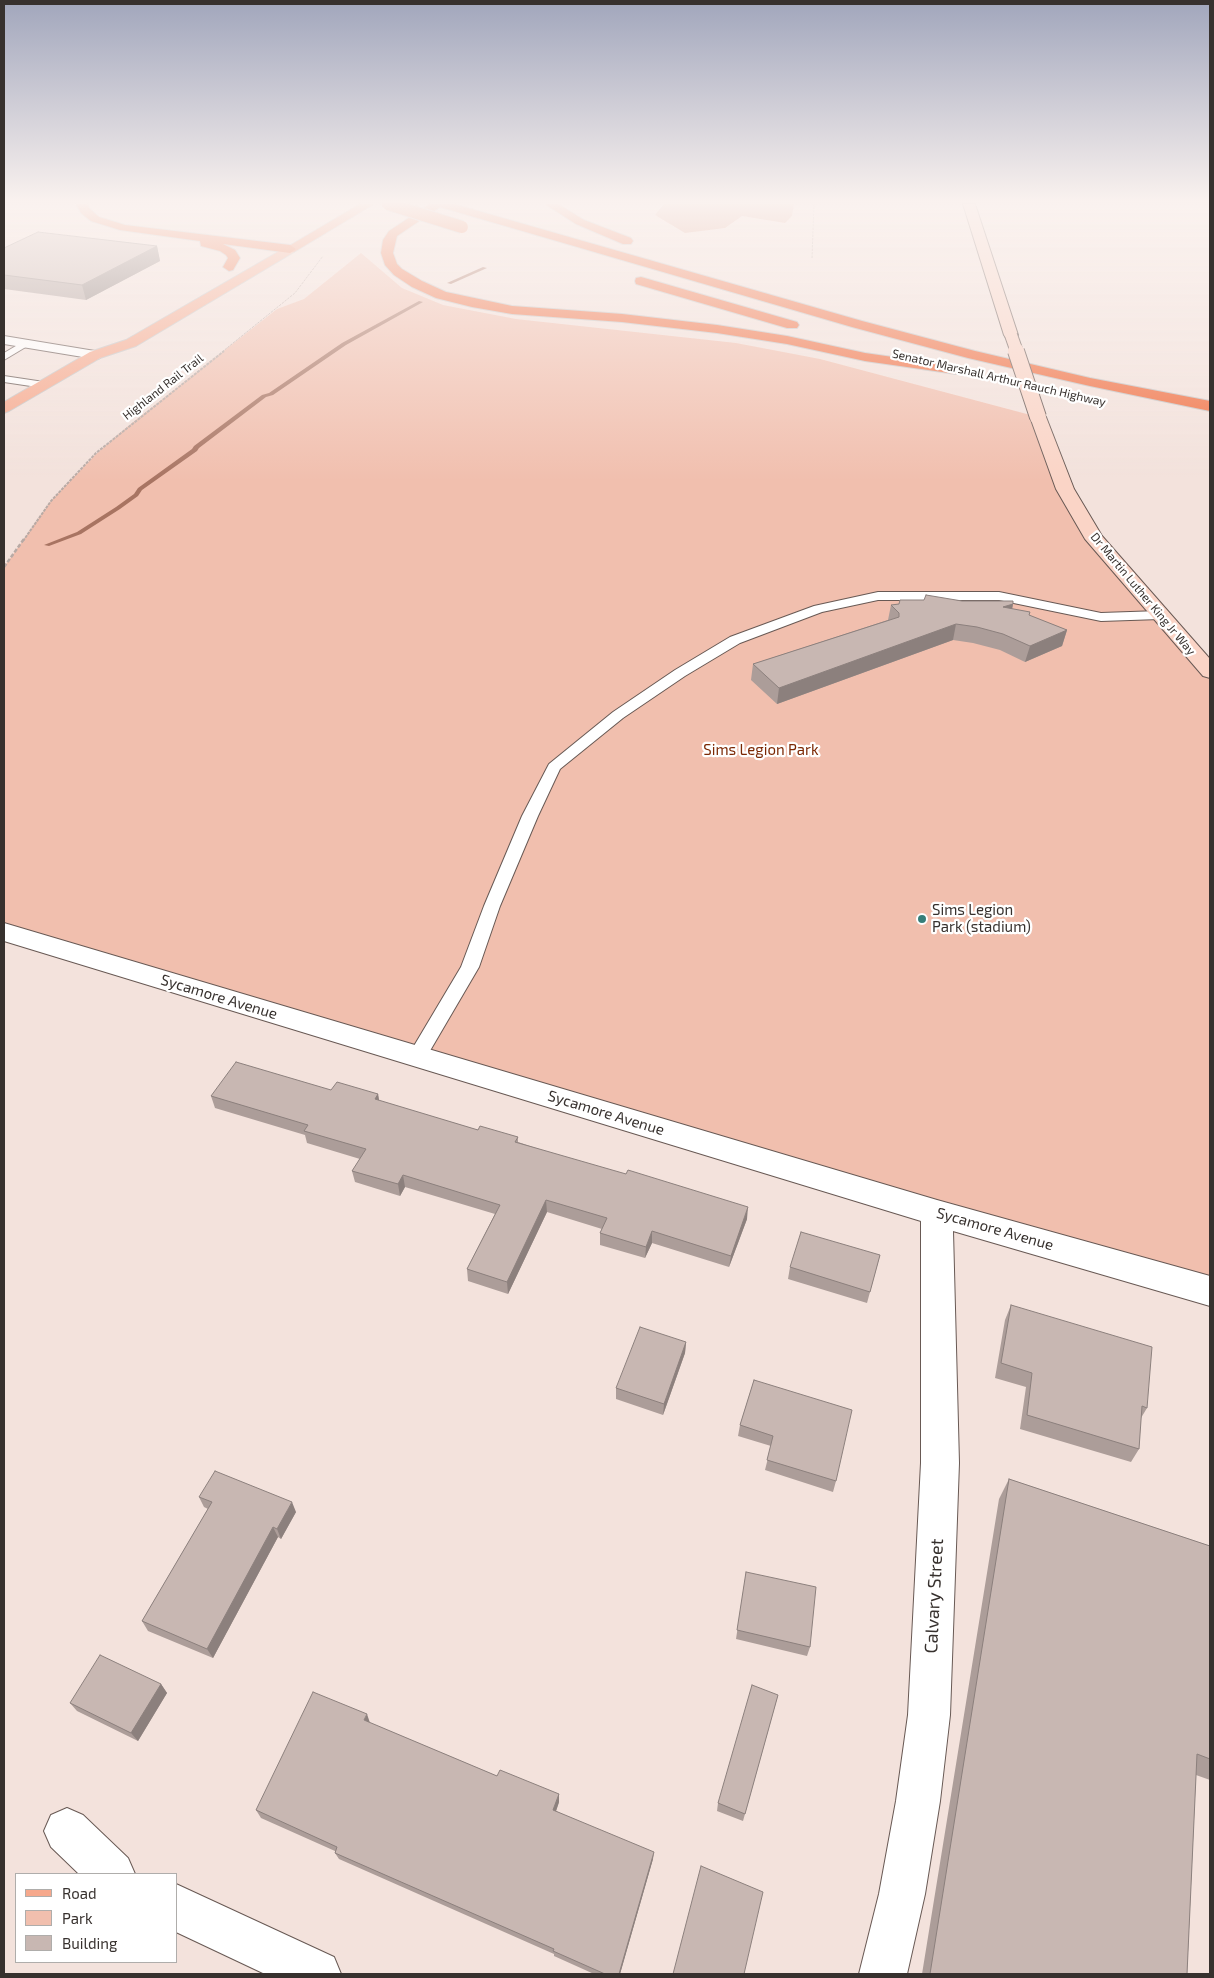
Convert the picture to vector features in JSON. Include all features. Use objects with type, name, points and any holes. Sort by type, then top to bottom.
[{"type":"highway","points":[[446,296],[512,310],[644,320],[726,330],[787,340],[865,357],[956,370]]},
{"type":"highway","points":[[694,296],[808,330]]},
{"type":"highway","name":"Senator Marshall Arthur Rauch Highway","points":[[764,296],[857,324],[973,355],[1090,382],[1210,406]]},
{"type":"highway","name":"Senator Marshall Arthur Rauch Highway","points":[[826,335],[974,374]]},
{"type":"highway","name":"Senator Marshall Arthur Rauch Highway","points":[[1012,383],[1049,391]]},
{"type":"main road","points":[[4,408],[95,355],[131,343],[210,296]]},
{"type":"main road","name":"Dr Martin Luther King Jr Way","points":[[998,296],[1038,417],[1065,489],[1094,539],[1208,668]]},
{"type":"main road","points":[[95,355],[104,339],[112,334]]},
{"type":"street","points":[[4,340],[95,355]]},
{"type":"street","name":"Sycamore Avenue","points":[[4,932],[937,1213],[1210,1291]]},
{"type":"street","name":"Calvary Street","points":[[884,1974],[902,1894],[917,1811],[929,1715],[940,1463],[937,1213]]},
{"type":"street","points":[[67,1831],[111,1873]]},
{"type":"street","points":[[178,1908],[317,1974]]},
{"type":"lane","points":[[4,357],[26,343]]},
{"type":"lane","points":[[4,379],[44,385]]},
{"type":"lane","points":[[417,1056],[470,967],[496,897],[530,816],[554,767],[618,715],[734,640],[818,609],[878,596],[999,596],[1101,617],[1160,615]]},
{"type":"path","name":"Highland Rail Trail","points":[[4,568],[51,501],[96,454],[290,296]]},
{"type":"green space","name":"Sims Legion Park","points":[[307,296],[422,296],[443,305],[516,319],[736,343],[820,359],[1038,417],[1094,539],[1210,672],[1210,1291],[937,1213],[4,932],[4,567],[51,501],[95,455],[127,427],[277,309]]},
{"type":"building","points":[[926,595],[962,601],[1013,601],[1013,604],[1003,607],[1030,612],[1029,615],[1067,630],[1030,646],[1003,634],[956,624],[779,688],[753,664],[899,617],[899,613],[891,605],[899,604],[900,600],[924,600]]},
{"type":"building","points":[[236,1062],[331,1090],[337,1082],[378,1094],[375,1099],[478,1130],[480,1126],[518,1137],[515,1142],[626,1174],[628,1170],[748,1207],[731,1256],[652,1231],[646,1247],[600,1233],[607,1218],[546,1200],[507,1282],[467,1269],[500,1205],[403,1175],[398,1184],[352,1171],[366,1149],[304,1131],[308,1125],[211,1096]]},
{"type":"building","points":[[801,1232],[880,1255],[870,1292],[790,1267]]},
{"type":"building","points":[[1011,1305],[1152,1347],[1147,1408],[1142,1406],[1139,1449],[1027,1415],[1032,1373],[1001,1363]]},
{"type":"building","points":[[640,1327],[686,1342],[664,1404],[616,1388]]},
{"type":"building","points":[[754,1380],[852,1410],[836,1481],[767,1460],[773,1436],[740,1425]]},
{"type":"building","points":[[215,1471],[292,1502],[277,1529],[273,1527],[207,1649],[142,1621],[212,1502],[199,1497]]},
{"type":"building","points":[[1009,1479],[1210,1546],[1210,1759],[1197,1754],[1187,1974],[930,1974]]},
{"type":"building","points":[[746,1572],[816,1587],[810,1647],[737,1630]]},
{"type":"building","points":[[100,1655],[161,1684],[131,1733],[70,1703]]},
{"type":"building","points":[[752,1685],[778,1695],[745,1814],[718,1803]]},
{"type":"building","points":[[313,1692],[367,1714],[364,1720],[497,1776],[500,1770],[559,1794],[553,1810],[654,1852],[619,1974],[605,1974],[553,1951],[554,1949],[335,1853],[337,1847],[256,1810]]},
{"type":"building","points":[[701,1866],[763,1892],[744,1974],[673,1974]]},
{"type":"waterway","points":[[47,545],[79,533],[118,508],[136,495],[140,489],[195,450],[196,447],[264,396],[271,394],[344,344],[421,302]]},
{"type":"place","name":"Sims Legion Park (stadium)","points":[[922,919]]}]
